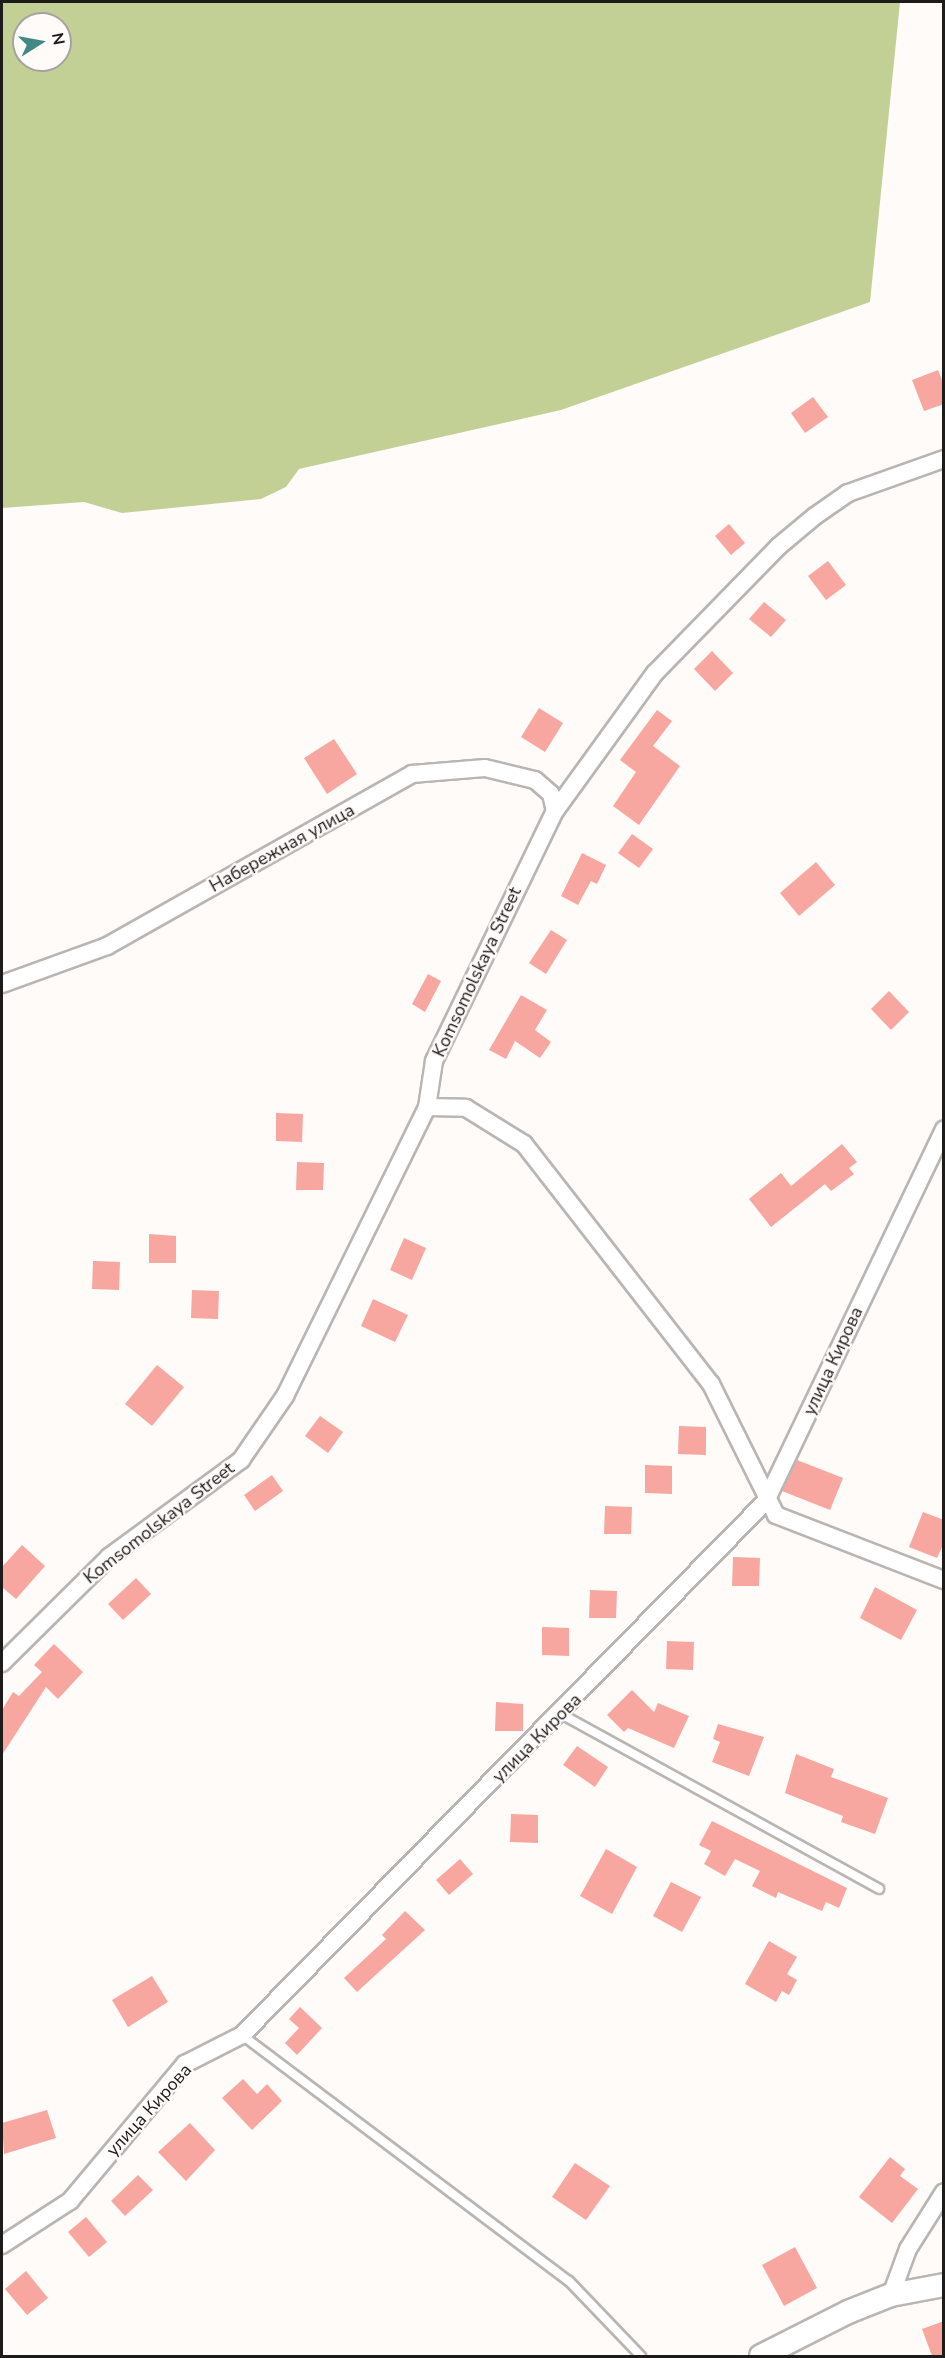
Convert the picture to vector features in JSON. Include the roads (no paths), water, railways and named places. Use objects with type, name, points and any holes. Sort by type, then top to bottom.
[{"type":"street","name":"Komsomolskaya Street","points":[[2,1663],[109,1557],[241,1460],[285,1396],[427,1107],[434,1061],[555,811],[655,673],[779,546],[848,493],[944,459]]},
{"type":"street","name":"Набережная улица","points":[[2,984],[107,945],[412,774],[485,768],[535,780],[551,794],[555,811]]},
{"type":"street","points":[[427,1107],[466,1108],[524,1144],[711,1384],[766,1502],[776,1515],[944,1580]]},
{"type":"street","name":"улица Кирова","points":[[2,2245],[70,2200],[185,2064],[242,2035],[561,1714],[766,1502],[944,1129]]},
{"type":"street","points":[[891,2295],[908,2248],[944,2192]]},
{"type":"street","points":[[761,2356],[816,2326],[891,2295],[944,2285]]},
{"type":"lane","points":[[561,1714],[879,1889]]},
{"type":"lane","points":[[242,2035],[569,2281],[641,2356]]}]
